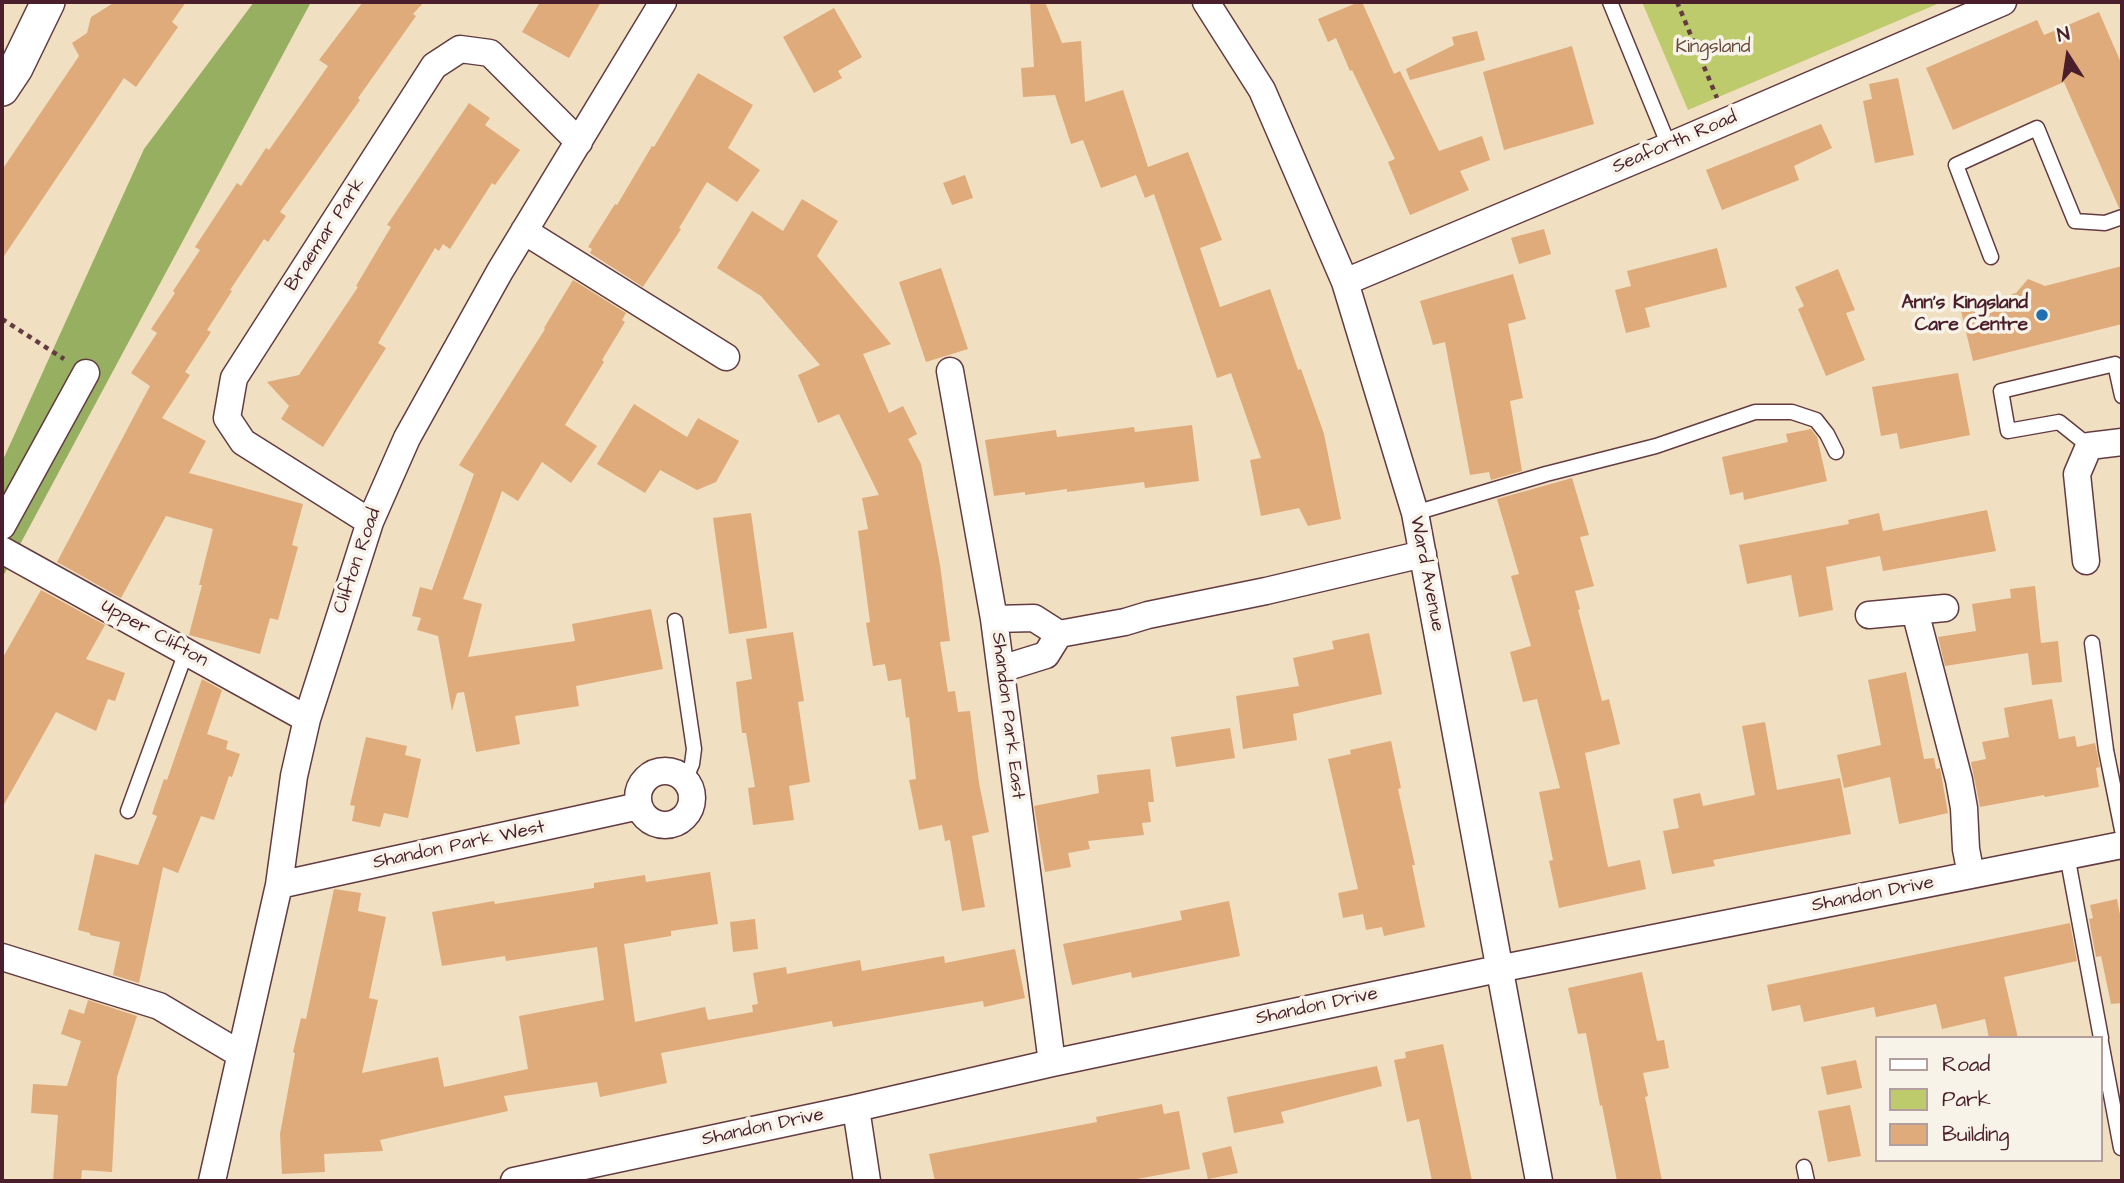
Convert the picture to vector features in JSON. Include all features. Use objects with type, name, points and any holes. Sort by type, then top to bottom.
[{"type":"street","points":[[2,89],[16,68],[48,2]]},
{"type":"street","name":"Ward Avenue","points":[[1206,2],[1262,90],[1345,282],[1415,513],[1539,1181]]},
{"type":"street","name":"Seaforth Road","points":[[1345,282],[2003,2]]},
{"type":"street","name":"Clifton Road","points":[[212,1181],[279,885],[294,776],[307,719],[370,522],[407,438],[524,232],[579,142],[651,6]]},
{"type":"street","name":"Braemar Park","points":[[370,522],[243,442],[227,418],[234,378],[434,66],[460,48],[490,53],[579,142]]},
{"type":"street","points":[[524,232],[726,357]]},
{"type":"street","name":"Shandon Park East","points":[[950,371],[994,620],[1052,1063]]},
{"type":"street","points":[[2,526],[86,373]]},
{"type":"street","points":[[2086,561],[2077,474],[2089,446],[2122,442]]},
{"type":"street","name":"Upper Clifton","points":[[2,550],[307,719]]},
{"type":"street","points":[[994,620],[1034,618],[1059,634],[1125,622],[1423,554]]},
{"type":"street","points":[[1869,615],[1945,608]]},
{"type":"street","points":[[1915,611],[1959,780],[1970,875]]},
{"type":"street","points":[[1001,669],[1046,655],[1059,634]]},
{"type":"street","points":[[666,771],[685,780],[692,801],[690,810],[677,823],[658,825],[643,815],[639,806],[639,789],[650,776],[666,771]]},
{"type":"street","name":"Shandon Park West","points":[[279,885],[639,806]]},
{"type":"street","name":"Shandon Drive","points":[[514,1181],[1498,969],[2122,845]]},
{"type":"street","points":[[2,957],[159,1006],[240,1054]]},
{"type":"street","points":[[856,1108],[867,1181]]},
{"type":"lane","points":[[1610,2],[1669,146]]},
{"type":"lane","points":[[1991,257],[1956,165],[2037,128],[2075,221],[2105,223],[2122,217]]},
{"type":"lane","points":[[2089,446],[2059,422],[2008,431],[2001,391],[2115,364],[2122,396]]},
{"type":"lane","points":[[1415,513],[1546,474],[1656,446],[1755,412],[1792,412],[1816,420],[1836,452]]},
{"type":"lane","points":[[675,621],[694,749],[692,764],[685,780]]},
{"type":"lane","points":[[2092,643],[2106,750],[2122,830]]},
{"type":"lane","points":[[128,811],[186,652]]},
{"type":"lane","points":[[2067,855],[2100,1036]]},
{"type":"lane","points":[[2103,1051],[2121,1148]]},
{"type":"path","points":[[1676,2],[1727,121]]},
{"type":"path","points":[[2,319],[86,373]]},
{"type":"green space","points":[[254,2],[311,2],[2,578],[2,462],[144,149]]},
{"type":"green space","name":"Kingsland","points":[[1642,2],[1942,2],[1688,110]]},
{"type":"building","points":[[115,2],[186,2],[172,22],[178,27],[136,87],[124,78],[2,259],[2,170],[79,56],[72,43],[87,33],[91,17]]},
{"type":"building","points":[[363,2],[424,2],[413,14],[416,16],[358,98],[360,100],[280,212],[286,216],[268,242],[264,239],[230,290],[232,291],[207,330],[211,332],[185,372],[190,375],[162,418],[206,441],[189,473],[303,504],[292,545],[298,547],[278,620],[270,618],[260,654],[189,635],[213,529],[166,516],[121,598],[57,562],[150,386],[131,373],[157,333],[151,329],[200,250],[195,247],[237,183],[241,186],[266,148],[269,150],[328,66],[319,60]]},
{"type":"building","points":[[540,2],[601,2],[569,58],[522,32]]},
{"type":"building","points":[[1030,2],[1045,2],[1062,43],[1081,41],[1085,102],[1123,90],[1148,167],[1188,152],[1222,240],[1200,248],[1220,307],[1270,289],[1324,434],[1341,519],[1308,526],[1299,508],[1261,516],[1250,460],[1261,458],[1231,373],[1217,378],[1154,194],[1145,198],[1136,175],[1101,188],[1083,140],[1071,144],[1055,95],[1023,97],[1021,68],[1034,67]]},
{"type":"building","points":[[1362,2],[1394,74],[1400,71],[1439,151],[1482,136],[1490,160],[1460,171],[1469,190],[1410,215],[1388,162],[1395,159],[1336,38],[1328,42],[1318,19]]},
{"type":"building","points":[[834,8],[862,57],[838,71],[842,78],[814,93],[783,37]]},
{"type":"building","points":[[2099,12],[2122,65],[2122,208],[2119,208],[2064,82],[1953,130],[1926,68],[2037,20],[2044,35]]},
{"type":"building","points":[[1477,31],[1485,60],[1410,80],[1406,69],[1454,45],[1452,37]]},
{"type":"building","points":[[1572,46],[1594,124],[1504,150],[1483,72]]},
{"type":"building","points":[[698,73],[753,105],[728,148],[760,170],[737,202],[707,182],[679,228],[681,229],[643,287],[590,253],[592,249],[588,247],[652,146],[654,147]]},
{"type":"building","points":[[1898,78],[1914,155],[1875,163],[1863,101],[1872,99],[1869,84]]},
{"type":"building","points":[[469,103],[490,118],[485,125],[520,150],[495,185],[492,183],[450,249],[443,244],[439,251],[435,248],[378,343],[386,348],[323,447],[281,419],[289,406],[267,382],[299,375],[358,287],[356,286],[391,227],[387,225]]},
{"type":"building","points":[[1821,124],[1832,148],[1794,166],[1799,180],[1722,210],[1706,170]]},
{"type":"building","points":[[965,175],[973,198],[952,205],[943,183]]},
{"type":"building","points":[[802,199],[838,221],[817,256],[891,344],[863,354],[889,413],[903,406],[917,434],[908,439],[921,464],[940,565],[950,641],[940,642],[948,692],[955,691],[958,712],[970,711],[979,783],[989,832],[972,836],[985,907],[962,911],[950,840],[945,841],[942,825],[919,830],[909,780],[916,779],[909,717],[906,718],[901,679],[888,681],[885,664],[873,666],[866,623],[870,622],[858,531],[868,529],[862,498],[879,495],[839,414],[818,423],[798,375],[820,365],[761,296],[717,268],[752,211],[783,231]]},
{"type":"building","points":[[1544,229],[1551,254],[1519,264],[1511,238]]},
{"type":"building","points":[[1717,248],[1727,287],[1645,308],[1650,327],[1626,333],[1615,290],[1631,286],[1627,271]]},
{"type":"building","name":"Ann's Kingsland Care Centre","points":[[2122,266],[2122,324],[1973,361],[1960,307],[2016,293],[2028,279],[2045,286]]},
{"type":"building","points":[[941,268],[968,349],[926,362],[899,282]]},
{"type":"building","points":[[1838,269],[1855,310],[1846,313],[1865,360],[1826,376],[1798,309],[1804,306],[1795,287]]},
{"type":"building","points":[[1513,274],[1526,319],[1508,324],[1523,398],[1510,401],[1522,471],[1491,480],[1489,472],[1470,475],[1445,342],[1433,345],[1420,301]]},
{"type":"building","points":[[573,280],[626,313],[622,320],[625,322],[602,360],[604,362],[565,425],[597,446],[571,483],[542,462],[518,501],[502,491],[463,599],[482,604],[468,657],[575,641],[572,624],[651,609],[663,669],[576,686],[579,706],[515,716],[520,744],[476,752],[464,692],[457,693],[452,711],[438,636],[417,630],[421,618],[412,616],[420,587],[432,590],[474,474],[459,465]]},
{"type":"building","points":[[1958,373],[1970,435],[1900,449],[1897,433],[1881,436],[1872,387]]},
{"type":"building","points":[[634,404],[687,437],[698,418],[739,441],[716,482],[697,490],[660,470],[645,493],[597,464]]},
{"type":"building","points":[[1192,425],[1199,481],[1145,488],[1144,482],[1067,492],[1067,489],[994,496],[985,440],[1056,430],[1057,437],[1134,427],[1135,432]]},
{"type":"building","points":[[1811,429],[1817,437],[1827,481],[1744,500],[1743,492],[1730,495],[1722,457],[1788,442],[1786,434]]},
{"type":"building","points":[[1572,478],[1589,535],[1580,537],[1594,586],[1575,591],[1580,609],[1578,610],[1602,701],[1609,699],[1620,744],[1585,753],[1608,867],[1640,860],[1646,889],[1559,908],[1549,861],[1553,860],[1539,792],[1560,788],[1537,699],[1523,702],[1510,652],[1531,646],[1511,576],[1519,574],[1497,499]]},
{"type":"building","points":[[1987,510],[1996,551],[1883,571],[1880,556],[1826,567],[1833,610],[1799,617],[1791,575],[1747,584],[1739,545],[1849,524],[1848,520],[1879,513],[1883,531]]},
{"type":"building","points":[[751,513],[767,628],[729,634],[713,518]]},
{"type":"building","points":[[2035,586],[2041,643],[2058,641],[2062,682],[2032,685],[2028,653],[1945,666],[1938,637],[1976,631],[1972,604],[2011,598],[2010,589]]},
{"type":"building","points":[[41,590],[105,625],[86,659],[125,673],[115,701],[108,699],[96,731],[56,712],[2,808],[2,659]]},
{"type":"building","points":[[793,632],[804,701],[798,702],[810,782],[789,786],[794,820],[753,825],[748,788],[755,787],[746,733],[742,733],[736,682],[752,679],[746,639]]},
{"type":"building","points":[[1369,633],[1382,694],[1293,714],[1297,740],[1243,749],[1236,696],[1299,686],[1293,658],[1334,649],[1332,641]]},
{"type":"building","points":[[1906,672],[1924,759],[1934,758],[1936,769],[1940,768],[1948,813],[1899,824],[1890,777],[1844,788],[1837,755],[1881,745],[1868,680]]},
{"type":"building","points":[[202,679],[222,690],[207,734],[228,741],[226,749],[240,754],[232,777],[229,776],[214,820],[201,816],[178,873],[163,867],[139,983],[113,975],[120,942],[78,930],[95,854],[138,865],[157,816],[152,814],[164,779],[167,780]]},
{"type":"building","points":[[2052,699],[2059,739],[2075,736],[2077,747],[2095,743],[2100,767],[2096,768],[2099,787],[1980,807],[1971,762],[1986,759],[1982,742],[2009,737],[2004,708]]},
{"type":"building","points":[[1765,722],[1777,790],[1840,778],[1851,834],[1713,860],[1715,866],[1672,874],[1663,831],[1679,828],[1673,799],[1700,793],[1703,806],[1755,795],[1742,726]]},
{"type":"building","points":[[1230,728],[1235,758],[1176,767],[1171,737]]},
{"type":"building","points":[[366,737],[407,746],[405,755],[421,759],[408,818],[384,813],[380,827],[352,821],[355,806],[350,805]]},
{"type":"building","points":[[1391,741],[1425,927],[1384,936],[1382,927],[1366,930],[1363,914],[1343,918],[1338,893],[1358,889],[1328,759],[1351,754],[1350,750]]},
{"type":"building","points":[[1150,769],[1154,802],[1148,802],[1151,822],[1142,823],[1144,835],[1088,841],[1090,849],[1068,853],[1071,867],[1045,872],[1034,806],[1099,793],[1097,775]]},
{"type":"building","points":[[710,872],[718,924],[671,931],[671,936],[624,944],[635,1022],[705,1007],[708,1020],[753,1012],[752,1005],[758,1004],[753,973],[786,967],[787,974],[860,960],[862,971],[944,956],[945,963],[1015,949],[1025,998],[984,1007],[983,1001],[833,1027],[832,1021],[661,1053],[667,1083],[600,1097],[597,1082],[504,1096],[508,1111],[380,1140],[383,1151],[324,1154],[325,1172],[282,1174],[280,1134],[295,1053],[293,1052],[301,1018],[306,1019],[334,889],[361,893],[358,911],[386,917],[369,998],[378,1000],[362,1073],[438,1057],[444,1087],[528,1069],[519,1016],[604,1000],[597,947],[506,961],[505,956],[442,966],[432,912],[594,888],[594,883],[645,875],[646,882]]},
{"type":"building","points":[[2117,899],[2122,925],[2122,1003],[2111,1004],[2101,956],[2096,957],[2089,919],[2093,918],[2090,905]]},
{"type":"building","points":[[1229,901],[1240,956],[1132,978],[1131,972],[1072,985],[1063,944],[1182,920],[1180,911]]},
{"type":"building","points":[[755,919],[758,949],[733,952],[730,922]]},
{"type":"building","points":[[2070,923],[2077,961],[2004,977],[2018,1036],[1989,1036],[1985,1019],[1942,1029],[1936,1004],[1876,1017],[1874,1007],[1804,1022],[1800,1005],[1772,1011],[1767,985]]},
{"type":"building","points":[[1642,972],[1657,1041],[1664,1040],[1669,1068],[1643,1073],[1648,1096],[1645,1097],[1662,1181],[1617,1181],[1586,1033],[1578,1034],[1568,988]]},
{"type":"building","points":[[88,1000],[137,1016],[117,1077],[112,1172],[82,1170],[81,1181],[53,1181],[58,1115],[31,1113],[33,1084],[67,1086],[81,1041],[61,1034],[69,1009],[84,1014]]},
{"type":"building","points":[[1443,1044],[1472,1181],[1432,1181],[1419,1119],[1407,1122],[1394,1060],[1406,1058],[1405,1052]]},
{"type":"building","points":[[1856,1060],[1862,1088],[1827,1095],[1821,1067]]},
{"type":"building","points":[[1377,1066],[1382,1086],[1281,1112],[1284,1123],[1234,1133],[1227,1097]]},
{"type":"building","points":[[1162,1104],[1164,1114],[1179,1111],[1190,1169],[1127,1181],[935,1181],[929,1154],[1097,1122],[1096,1117]]},
{"type":"building","points":[[1850,1105],[1861,1156],[1828,1162],[1818,1111]]},
{"type":"building","points":[[1231,1146],[1238,1173],[1208,1179],[1202,1153]]},
{"type":"place","name":"Ann's Kingsland Care Centre","points":[[2042,315]]}]
